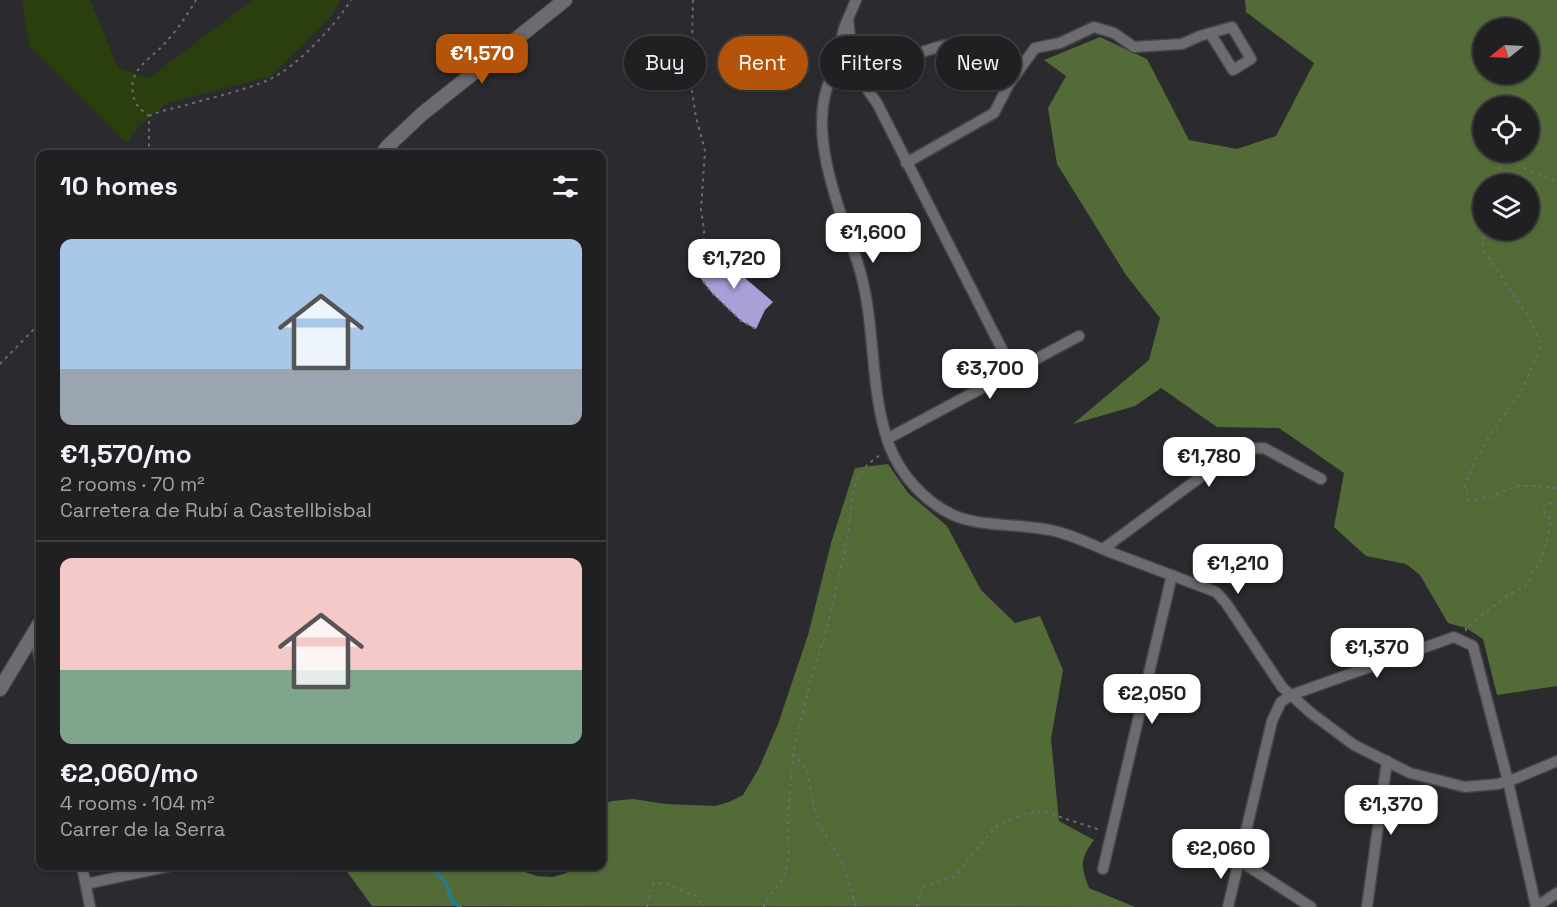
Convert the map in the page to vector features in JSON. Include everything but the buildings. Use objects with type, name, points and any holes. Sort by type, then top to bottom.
[{"type":"street","points":[[385,150],[422,114],[565,0]]},
{"type":"street","points":[[842,36],[856,0]]},
{"type":"street","points":[[848,20],[849,36]]},
{"type":"street","points":[[906,163],[994,113],[1009,84],[1035,48],[1060,44],[1094,27],[1114,33],[1134,47],[1182,44],[1210,33]]},
{"type":"street","points":[[826,90],[823,105],[823,148],[861,273],[882,421],[889,443],[902,470],[920,493],[952,514],[974,521],[1055,531],[1216,592],[1226,603],[1282,687],[1354,745],[1410,773],[1465,787],[1508,781],[1557,761]]},
{"type":"street","points":[[823,105],[832,90]]},
{"type":"street","points":[[868,90],[877,103],[1013,371]]},
{"type":"street","points":[[889,443],[1013,371],[1079,336]]},
{"type":"street","points":[[1103,549],[1228,456],[1241,449],[1264,448],[1321,479]]},
{"type":"street","points":[[1103,869],[1172,575]]},
{"type":"street","points":[[0,689],[36,630]]},
{"type":"street","points":[[1228,907],[1272,721],[1281,702],[1291,695],[1454,637],[1473,646],[1508,781],[1536,907],[1557,893]]},
{"type":"street","points":[[0,673],[15,666]]},
{"type":"street","points":[[1367,907],[1387,761]]},
{"type":"street","points":[[1240,861],[1311,907]]},
{"type":"street","points":[[83,870],[90,907]]},
{"type":"street","points":[[86,884],[151,870]]},
{"type":"path","points":[[149,116],[134,102],[132,78],[138,68],[166,43],[196,0]]},
{"type":"path","points":[[149,116],[165,109],[190,104],[268,80],[285,71],[313,46],[351,0]]},
{"type":"path","points":[[693,0],[692,85],[696,117],[705,151],[701,209],[704,255],[700,268],[701,279],[741,321],[756,329]]},
{"type":"path","points":[[149,116],[149,150]]},
{"type":"path","points":[[1501,174],[1498,163],[1501,158],[1538,174]]},
{"type":"path","points":[[1539,174],[1557,182]]},
{"type":"path","points":[[1483,240],[1483,249],[1532,322],[1541,346],[1522,390],[1492,432],[1474,463],[1465,486],[1469,501],[1495,495],[1516,486],[1557,489]]},
{"type":"path","points":[[0,363],[36,327]]},
{"type":"path","points":[[764,907],[784,876],[789,857],[788,818],[793,754],[811,678],[835,594],[848,535],[852,498],[858,477],[889,443]]},
{"type":"path","points":[[1465,641],[1466,628],[1504,598],[1528,584],[1532,570],[1540,563],[1550,532],[1551,520],[1545,515],[1544,504],[1557,504]]},
{"type":"path","points":[[793,754],[807,770],[817,822],[843,863],[856,907]]},
{"type":"path","points":[[917,907],[921,887],[955,876],[995,827],[1023,814],[1042,811],[1065,820],[1097,828],[1111,838]]},
{"type":"path","points":[[647,907],[654,883],[664,883],[696,896],[703,907]]},
{"type":"green space","points":[[22,0],[90,0],[118,68],[149,78],[253,0],[341,0],[330,18],[271,76],[167,103],[139,126],[126,143],[29,46]]},
{"type":"green space","points":[[1245,0],[1557,0],[1557,686],[1497,695],[1483,639],[1466,628],[1448,623],[1420,575],[1406,564],[1366,556],[1334,527],[1344,473],[1279,428],[1217,427],[1161,388],[1135,406],[1073,424],[1149,360],[1160,318],[1126,275],[1057,164],[1048,108],[1066,76],[1044,60],[1100,37],[1147,59],[1189,140],[1237,149],[1276,136],[1314,63],[1246,12]]},
{"type":"green space","points":[[888,464],[908,493],[947,526],[981,590],[1015,623],[1040,616],[1063,670],[1051,739],[1059,821],[1094,840],[1083,863],[1089,888],[1135,907],[372,906],[346,870],[519,870],[537,876],[553,877],[567,873],[569,870],[606,870],[606,803],[633,799],[666,804],[715,806],[743,795],[759,768],[778,724],[808,635],[831,543],[855,468]]},
{"type":"waterway","points":[[434,870],[446,883],[452,900],[460,907]]}]
